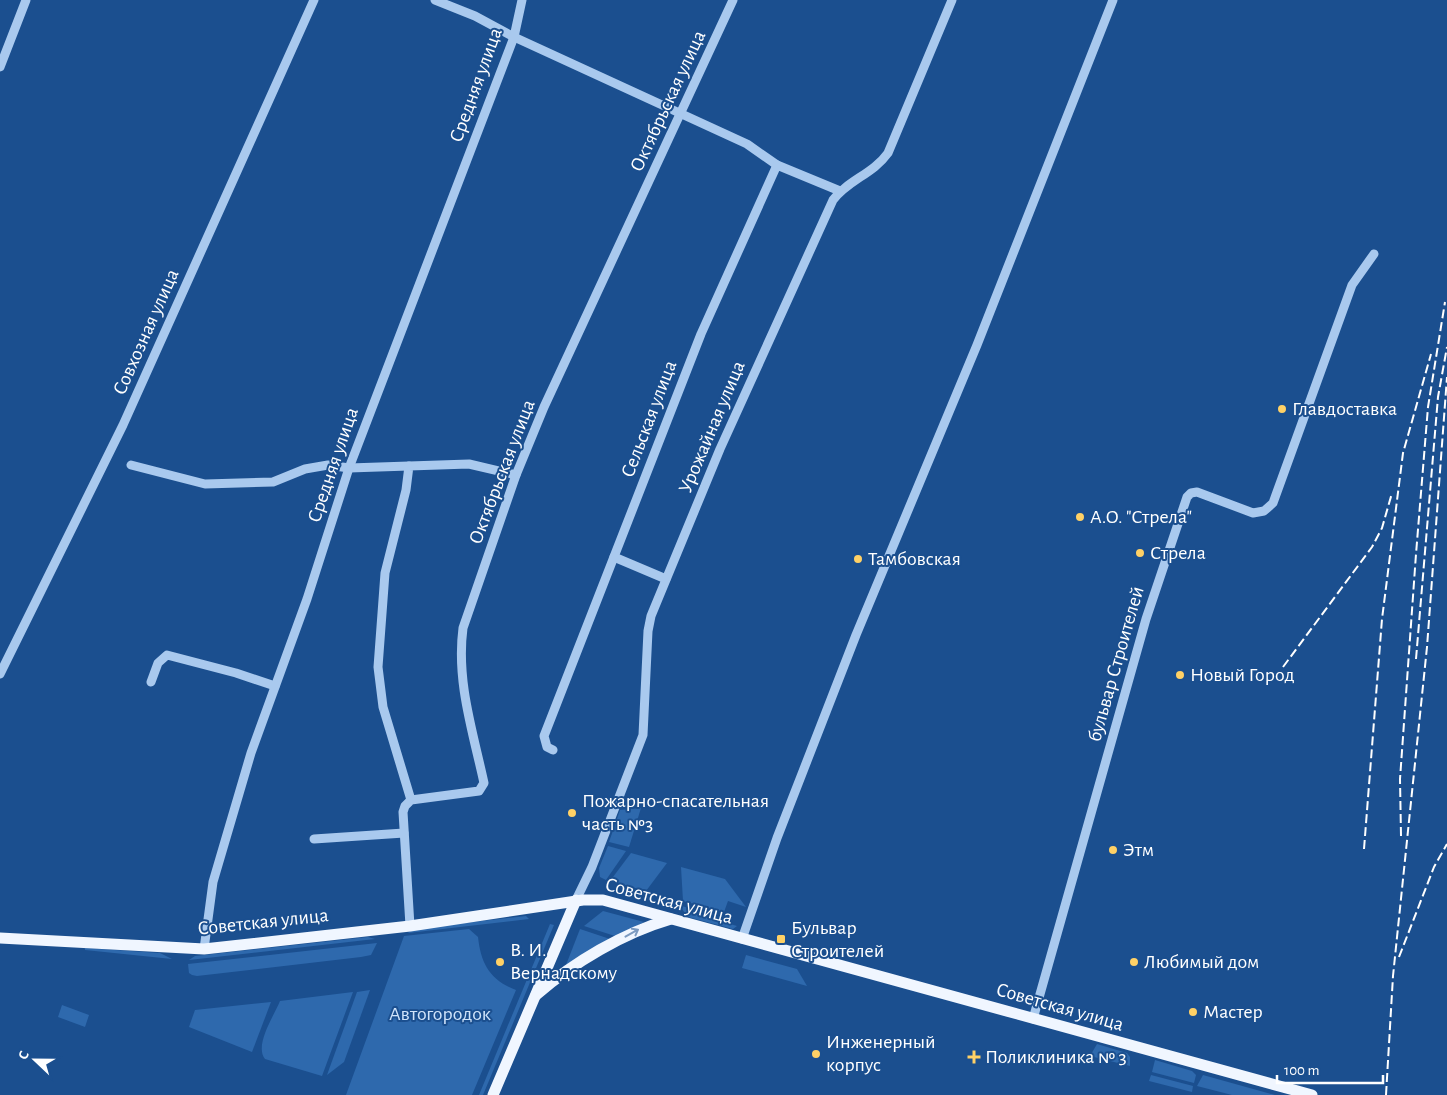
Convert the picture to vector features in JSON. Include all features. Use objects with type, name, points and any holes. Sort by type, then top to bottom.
[{"type":"main road","name":"Советская улица","points":[[0,938],[204,949],[410,926],[576,900],[603,900],[1312,1095]]},
{"type":"main road","points":[[493,1095],[576,900]]},
{"type":"main road","points":[[533,998],[560,975],[591,956],[640,929],[671,919]]},
{"type":"street","points":[[0,67],[4,48],[26,0]]},
{"type":"street","name":"Совхозная улица","points":[[0,674],[123,425],[314,0]]},
{"type":"street","points":[[435,0],[475,16],[514,37],[681,116],[747,144],[778,165],[840,191]]},
{"type":"street","name":"Средняя улица","points":[[204,949],[213,882],[251,753],[307,599],[349,468],[514,37],[522,0]]},
{"type":"street","name":"Октябрьская улица","points":[[411,800],[479,791],[484,783],[466,702],[460,650],[463,628],[516,475],[592,303],[681,116],[733,0]]},
{"type":"street","name":"Урожайная улица","points":[[576,900],[592,867],[643,736],[648,631],[651,616],[720,449],[829,209],[840,191],[875,168],[888,153],[952,0]]},
{"type":"street","points":[[742,939],[777,838],[856,635],[977,345],[1113,0]]},
{"type":"street","name":"Сельская улица","points":[[553,750],[547,747],[544,736],[701,334],[778,165]]},
{"type":"street","name":"бульвар Строителей","points":[[1033,1019],[1146,619],[1187,497],[1191,493],[1198,492],[1253,513],[1264,511],[1273,503],[1352,285],[1374,254]]},
{"type":"street","points":[[130,465],[205,484],[273,482],[305,469],[328,466],[349,468],[469,464],[516,475]]},
{"type":"street","points":[[409,466],[406,490],[385,573],[378,667],[383,708],[411,800],[405,806],[403,812],[410,926]]},
{"type":"street","points":[[614,557],[666,579]]},
{"type":"street","points":[[151,682],[158,663],[167,654],[275,686]]},
{"type":"street","points":[[314,839],[404,833]]},
{"type":"green space","points":[[641,808],[629,847],[609,842],[620,810]]},
{"type":"green space","points":[[608,846],[626,851],[606,880],[600,877],[599,868]]},
{"type":"green space","points":[[631,853],[667,863],[646,891],[610,881]]},
{"type":"green space","points":[[681,867],[725,879],[746,907],[728,901],[724,912],[683,901]]},
{"type":"green space","points":[[667,902],[718,916],[720,921],[737,926],[733,929],[688,917],[682,909],[666,904]]},
{"type":"green space","points":[[603,911],[644,922],[618,937],[584,926]]},
{"type":"green space","points":[[526,916],[529,919],[408,933],[412,929]]},
{"type":"green space","points":[[550,924],[554,925],[483,1095],[479,1095]]},
{"type":"green space","name":"Автогородок","points":[[469,929],[478,937],[479,947],[488,970],[507,986],[516,990],[472,1095],[346,1095],[404,936]]},
{"type":"green space","points":[[580,929],[610,939],[566,965]]},
{"type":"green space","points":[[368,937],[375,939],[189,960],[195,956]]},
{"type":"green space","points":[[377,943],[371,955],[361,957],[197,976],[189,973],[188,964]]},
{"type":"green space","points":[[85,948],[160,953],[172,959],[85,950]]},
{"type":"green space","points":[[746,955],[797,969],[807,986],[742,968]]},
{"type":"green space","points":[[370,990],[344,1062],[327,1075],[357,992]]},
{"type":"green space","points":[[353,992],[322,1076],[265,1059],[262,1053],[263,1038],[280,1001]]},
{"type":"green space","points":[[271,1002],[252,1052],[189,1027],[195,1010]]},
{"type":"green space","points":[[62,1005],[89,1015],[85,1027],[58,1017]]},
{"type":"green space","points":[[1097,1044],[1127,1053],[1130,1057],[1130,1066],[1090,1056]]},
{"type":"green space","points":[[1155,1060],[1192,1071],[1196,1075],[1194,1083],[1152,1072]]},
{"type":"green space","points":[[1151,1075],[1193,1086],[1192,1092],[1149,1081]]},
{"type":"green space","points":[[1203,1075],[1275,1095],[1232,1095],[1197,1086]]},
{"type":"railway","points":[[1401,836],[1400,779],[1428,407],[1445,302]]},
{"type":"railway","points":[[1416,659],[1438,397],[1447,347]]},
{"type":"railway","points":[[1364,849],[1382,619],[1403,453],[1431,354]]},
{"type":"railway","points":[[1386,1095],[1393,976],[1427,647],[1447,377]]},
{"type":"railway","points":[[1283,667],[1372,547],[1382,528],[1392,493]]},
{"type":"railway","points":[[1399,957],[1434,867],[1447,844]]},
{"type":"place","name":"Главдоставка","points":[[1282,409]]},
{"type":"place","name":"А.О. \"Стрела\"","points":[[1080,517]]},
{"type":"place","name":"Стрела","points":[[1140,553]]},
{"type":"place","name":"Тамбовская","points":[[858,559]]},
{"type":"place","name":"Новый Город","points":[[1180,675]]},
{"type":"place","name":"Пожарно-спасательная часть №3","points":[[572,813]]},
{"type":"place","name":"Этм","points":[[1113,850]]},
{"type":"place","name":"Бульвар Строителей","points":[[781,939]]},
{"type":"place","name":"В. И. Вернадскому","points":[[500,962]]},
{"type":"place","name":"Любимый дом","points":[[1134,962]]},
{"type":"place","name":"Мастер","points":[[1193,1012]]},
{"type":"place","name":"Инженерный корпус","points":[[816,1054]]},
{"type":"place","name":"Поликлиника № 3","points":[[974,1057]]}]
